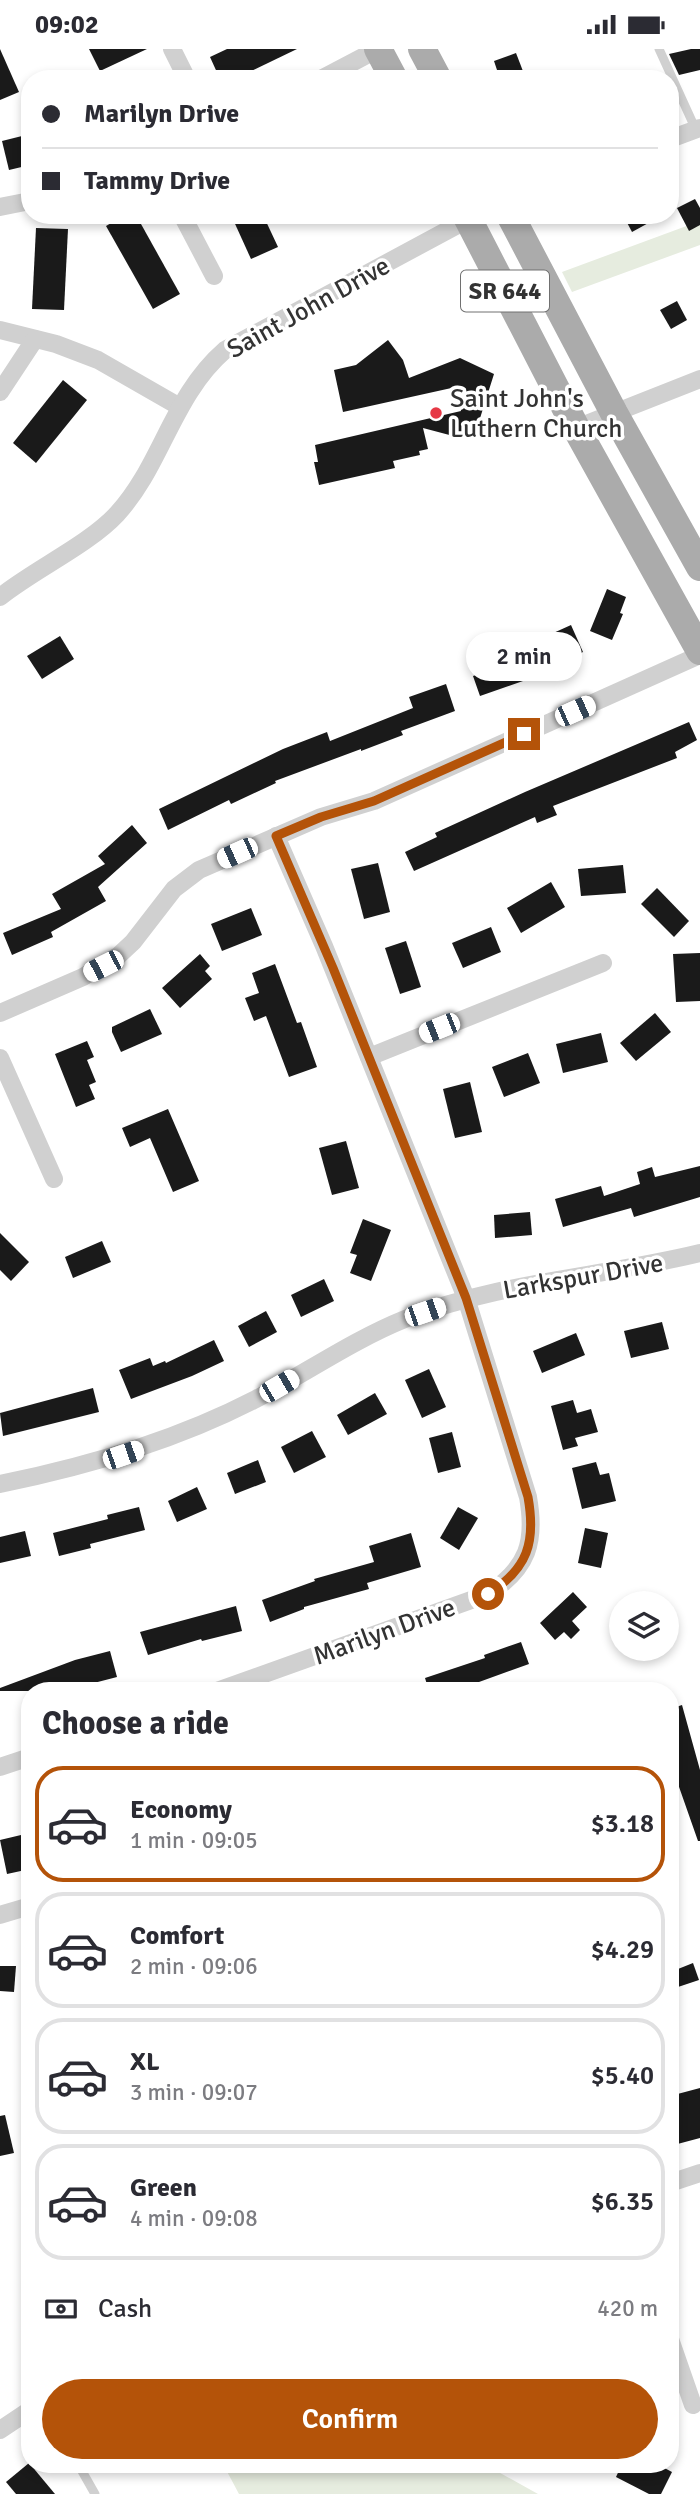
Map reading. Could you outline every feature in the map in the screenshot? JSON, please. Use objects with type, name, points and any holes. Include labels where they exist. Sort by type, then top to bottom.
[{"type":"main road","points":[[378,49],[389,70]]},
{"type":"main road","points":[[422,49],[433,70]]},
{"type":"main road","name":"SR 644","points":[[474,224],[576,428],[700,653]]},
{"type":"main road","name":"SR 644","points":[[515,224],[614,413],[700,567]]},
{"type":"street","points":[[172,49],[182,70]]},
{"type":"street","points":[[338,70],[378,49]]},
{"type":"street","points":[[679,136],[698,129]]},
{"type":"street","points":[[0,207],[21,203]]},
{"type":"street","points":[[188,224],[214,276]]},
{"type":"street","name":"Saint John Drive","points":[[0,597],[94,533],[118,513],[131,496],[200,374],[225,351],[455,224]]},
{"type":"street","points":[[0,330],[98,360],[180,407]]},
{"type":"street","points":[[0,392],[36,339]]},
{"type":"street","points":[[576,428],[700,379]]},
{"type":"street","points":[[0,1013],[103,966],[133,942],[166,898],[199,870],[321,817],[374,801],[700,653]]},
{"type":"street","name":"Marilyn Drive","points":[[242,1682],[488,1594],[504,1584],[518,1569],[526,1555],[532,1522],[528,1497],[466,1298],[324,946],[276,836]]},
{"type":"street","points":[[369,1057],[603,963]]},
{"type":"street","points":[[0,1058],[54,1179]]},
{"type":"street","name":"Larkspur Drive","points":[[0,1484],[123,1455],[175,1437],[257,1399],[366,1337],[405,1319],[466,1298],[650,1265],[700,1253]]},
{"type":"street","points":[[0,1767],[21,1759]]},
{"type":"street","points":[[0,1915],[21,1909]]},
{"type":"street","points":[[679,2180],[700,2173]]},
{"type":"street","points":[[679,2365],[693,2405]]},
{"type":"street","points":[[0,2430],[21,2416]]},
{"type":"lane","points":[[659,49],[669,70]]},
{"type":"lane","points":[[679,90],[698,129]]},
{"type":"lane","points":[[83,2473],[95,2494]]},
{"type":"shaded area","points":[[700,221],[700,245],[572,292],[562,272]]},
{"type":"shaded area","points":[[228,2473],[500,2473],[538,2494],[239,2494]]},
{"type":"building","points":[[0,49],[19,92],[0,100]]},
{"type":"building","points":[[89,49],[147,49],[102,70],[100,70]]},
{"type":"building","points":[[227,49],[297,49],[254,70],[216,70],[210,57]]},
{"type":"building","points":[[700,49],[700,70],[679,75],[679,70],[669,54]]},
{"type":"building","points":[[516,53],[523,70],[497,70],[494,61]]},
{"type":"building","points":[[21,136],[21,167],[9,170],[2,141]]},
{"type":"building","points":[[695,199],[700,208],[700,225],[689,231],[679,207]]},
{"type":"building","points":[[141,224],[180,294],[153,309],[106,226]]},
{"type":"building","points":[[235,224],[267,224],[278,247],[251,259]]},
{"type":"building","points":[[628,224],[647,224],[632,232]]},
{"type":"building","points":[[36,228],[68,229],[64,310],[32,309]]},
{"type":"building","points":[[677,301],[687,320],[671,329],[660,310]]},
{"type":"building","name":"Saint John's Luthern Church","points":[[388,340],[403,360],[409,378],[460,358],[494,374],[475,434],[457,437],[423,428],[428,449],[419,451],[420,455],[393,461],[395,468],[319,485],[314,462],[318,462],[315,445],[461,411],[456,387],[343,412],[334,370],[356,365]]},
{"type":"building","points":[[63,380],[87,400],[36,463],[13,443]]},
{"type":"building","points":[[607,589],[626,597],[620,613],[623,614],[612,640],[590,631]]},
{"type":"building","points":[[571,625],[583,652],[523,681],[480,696],[473,676],[534,654],[529,644]]},
{"type":"building","points":[[60,636],[74,659],[42,679],[27,656]]},
{"type":"building","points":[[446,684],[455,711],[401,731],[403,735],[275,781],[276,783],[231,804],[229,800],[168,830],[159,809],[283,749],[327,732],[330,741],[413,708],[409,697]]},
{"type":"building","points":[[689,722],[697,740],[675,752],[677,758],[553,806],[557,815],[537,823],[535,817],[414,871],[405,852],[437,837],[435,833]]},
{"type":"building","points":[[132,825],[147,843],[98,887],[106,901],[51,932],[53,937],[12,955],[3,933],[61,909],[52,894],[105,864],[98,856]]},
{"type":"building","points":[[378,863],[390,912],[364,919],[351,869]]},
{"type":"building","points":[[623,865],[626,893],[581,896],[578,869]]},
{"type":"building","points":[[551,882],[565,907],[521,933],[507,908]]},
{"type":"building","points":[[657,888],[689,921],[674,937],[641,904]]},
{"type":"building","points":[[251,908],[262,935],[222,951],[211,924]]},
{"type":"building","points":[[491,927],[501,952],[463,968],[452,943]]},
{"type":"building","points":[[406,941],[421,987],[400,994],[385,948]]},
{"type":"building","points":[[700,953],[700,1001],[676,1002],[673,954]]},
{"type":"building","points":[[200,954],[210,966],[205,971],[212,979],[180,1008],[162,988]]},
{"type":"building","points":[[275,964],[297,1023],[301,1022],[317,1067],[289,1077],[266,1016],[254,1021],[245,998],[259,993],[252,973]]},
{"type":"building","points":[[150,1009],[162,1034],[121,1052],[112,1027]]},
{"type":"building","points":[[655,1013],[671,1032],[636,1061],[620,1043]]},
{"type":"building","points":[[601,1033],[608,1062],[563,1073],[556,1044]]},
{"type":"building","points":[[87,1041],[94,1057],[87,1060],[96,1082],[89,1085],[95,1099],[76,1107],[55,1054]]},
{"type":"building","points":[[528,1053],[540,1083],[504,1097],[492,1067]]},
{"type":"building","points":[[470,1082],[482,1132],[455,1138],[443,1089]]},
{"type":"building","points":[[168,1109],[199,1181],[173,1192],[150,1138],[130,1147],[122,1128]]},
{"type":"building","points":[[346,1141],[359,1188],[332,1195],[319,1148]]},
{"type":"building","points":[[700,1166],[700,1197],[634,1217],[631,1208],[563,1227],[555,1199],[601,1186],[604,1196],[640,1184],[637,1172],[652,1167],[655,1177]]},
{"type":"building","points":[[530,1212],[532,1235],[495,1238],[494,1215]]},
{"type":"building","points":[[363,1219],[391,1230],[371,1281],[350,1273],[357,1255],[350,1253]]},
{"type":"building","points":[[0,1233],[29,1262],[11,1281],[0,1270]]},
{"type":"building","points":[[102,1241],[111,1262],[73,1278],[65,1257]]},
{"type":"building","points":[[324,1279],[334,1301],[301,1317],[291,1295]]},
{"type":"building","points":[[266,1311],[277,1332],[249,1347],[238,1326]]},
{"type":"building","points":[[662,1322],[669,1349],[631,1358],[624,1331]]},
{"type":"building","points":[[576,1333],[585,1355],[542,1373],[533,1351]]},
{"type":"building","points":[[214,1340],[224,1361],[131,1399],[119,1370],[150,1358],[153,1366],[165,1361],[166,1363]]},
{"type":"building","points":[[429,1369],[446,1407],[422,1418],[405,1380]]},
{"type":"building","points":[[93,1388],[99,1412],[3,1436],[0,1413]]},
{"type":"building","points":[[375,1393],[387,1414],[348,1435],[337,1415]]},
{"type":"building","points":[[573,1400],[577,1413],[591,1409],[598,1432],[575,1438],[578,1446],[563,1450],[551,1406]]},
{"type":"building","points":[[312,1431],[326,1457],[294,1473],[281,1447]]},
{"type":"building","points":[[452,1432],[461,1467],[438,1473],[429,1438]]},
{"type":"building","points":[[258,1460],[266,1482],[235,1494],[227,1473]]},
{"type":"building","points":[[596,1462],[600,1475],[609,1473],[616,1501],[582,1509],[572,1468]]},
{"type":"building","points":[[197,1487],[207,1509],[177,1522],[168,1501]]},
{"type":"building","points":[[139,1507],[145,1530],[90,1544],[91,1548],[59,1556],[53,1533],[108,1519],[107,1515]]},
{"type":"building","points":[[458,1507],[478,1518],[459,1550],[440,1538]]},
{"type":"building","points":[[585,1528],[608,1533],[601,1568],[578,1563]]},
{"type":"building","points":[[25,1531],[31,1556],[0,1563],[0,1537]]},
{"type":"building","points":[[411,1533],[421,1567],[367,1583],[369,1589],[304,1607],[270,1622],[262,1600],[315,1581],[314,1579],[374,1562],[369,1546]]},
{"type":"building","points":[[573,1592],[587,1607],[572,1621],[580,1630],[571,1639],[564,1632],[555,1640],[540,1623]]},
{"type":"building","points":[[236,1606],[242,1631],[202,1641],[201,1639],[148,1655],[140,1632]]},
{"type":"building","points":[[521,1642],[529,1664],[479,1682],[426,1682],[425,1678],[485,1658],[484,1655]]},
{"type":"building","points":[[110,1651],[117,1677],[98,1682],[21,1682],[21,1691],[0,1691],[0,1688],[75,1660]]},
{"type":"building","points":[[682,1705],[700,1770],[700,1841],[679,1787],[679,1706]]},
{"type":"building","points":[[21,1835],[21,1871],[7,1874],[0,1840]]},
{"type":"building","points":[[693,1963],[699,1980],[679,1987],[679,1969]]},
{"type":"building","points":[[0,1966],[16,1966],[14,1992],[0,1991]]},
{"type":"building","points":[[700,2088],[700,2138],[679,2144],[679,2094]]},
{"type":"building","points":[[5,2115],[14,2153],[0,2156],[0,2116]]},
{"type":"building","points":[[21,2470],[21,2473],[37,2473],[55,2494],[16,2494],[6,2482]]},
{"type":"building","points":[[618,2473],[672,2473],[661,2494],[649,2494],[616,2477]]},
{"type":"place","name":"Saint John's Luthern Church","points":[[436,413]]},
{"type":"route","points":[[488,1594],[504,1584],[526,1555],[532,1522],[528,1497],[466,1298],[333,968],[276,836],[321,817],[374,801],[524,734]]}]
